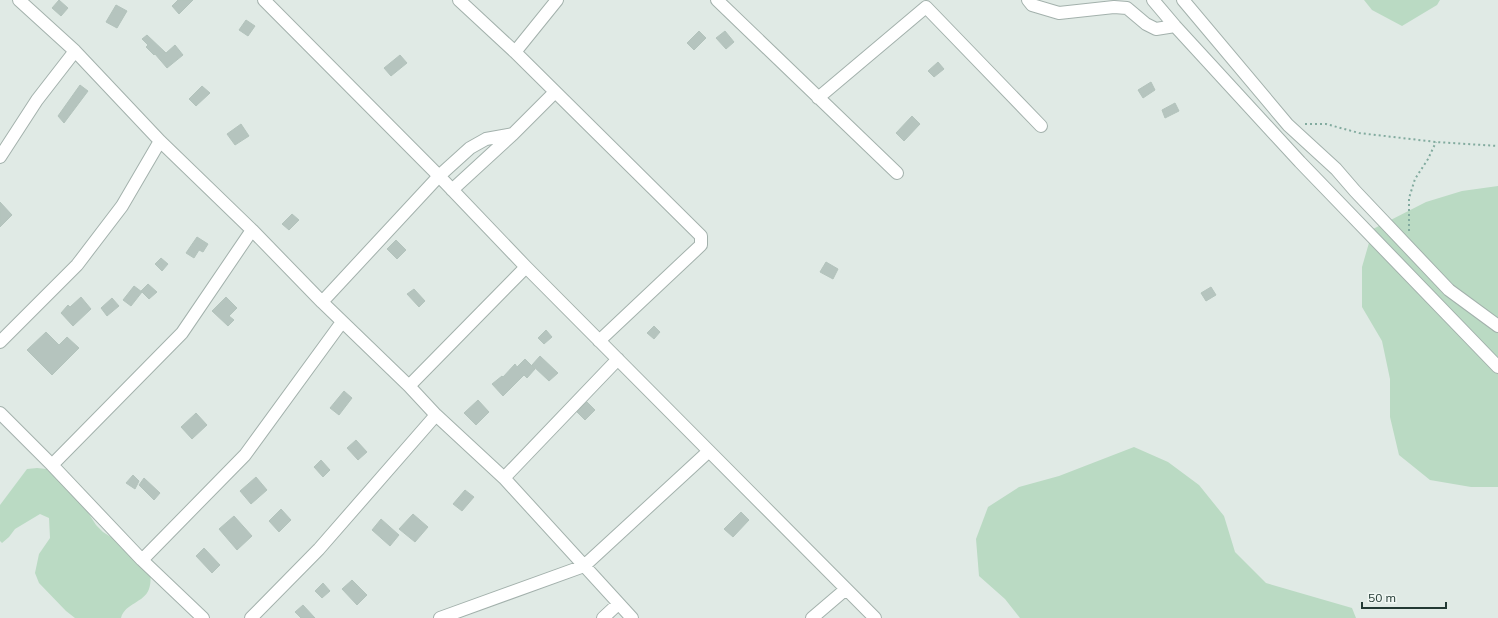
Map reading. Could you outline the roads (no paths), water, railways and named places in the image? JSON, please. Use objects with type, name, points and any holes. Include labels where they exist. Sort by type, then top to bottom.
[{"type":"street","points":[[19,0],[75,51],[160,141],[252,230],[342,322],[409,386],[436,415],[504,478],[632,618]]},
{"type":"street","points":[[459,0],[515,52],[701,236],[701,246],[599,341]]},
{"type":"street","points":[[515,52],[557,0]]},
{"type":"street","points":[[717,0],[897,173]]},
{"type":"street","points":[[1028,0],[1032,5],[1059,13],[1114,7],[1127,8],[1146,24],[1156,29],[1174,26]]},
{"type":"street","points":[[1152,0],[1174,26],[1300,162],[1498,367]]},
{"type":"street","points":[[1183,0],[1288,125],[1336,169],[1449,290],[1498,326]]},
{"type":"street","points":[[266,1],[599,341],[875,618]]},
{"type":"street","points":[[818,98],[926,7],[1041,126]]},
{"type":"street","points":[[0,157],[37,100],[75,51]]},
{"type":"street","points":[[452,190],[513,134],[555,92]]},
{"type":"street","points":[[322,302],[439,176],[470,148],[486,139],[513,134]]},
{"type":"street","points":[[0,342],[77,265],[122,206],[160,141]]},
{"type":"street","points":[[52,465],[182,333],[252,230]]},
{"type":"street","points":[[409,386],[526,267]]},
{"type":"street","points":[[142,560],[245,456],[342,322]]},
{"type":"street","points":[[504,478],[618,359]]},
{"type":"street","points":[[0,413],[52,465],[142,560],[203,618]]},
{"type":"street","points":[[251,618],[319,549],[436,415]]},
{"type":"street","points":[[440,618],[584,566],[709,451]]},
{"type":"street","points":[[812,618],[846,589]]},
{"type":"street","points":[[603,618],[618,604]]}]
